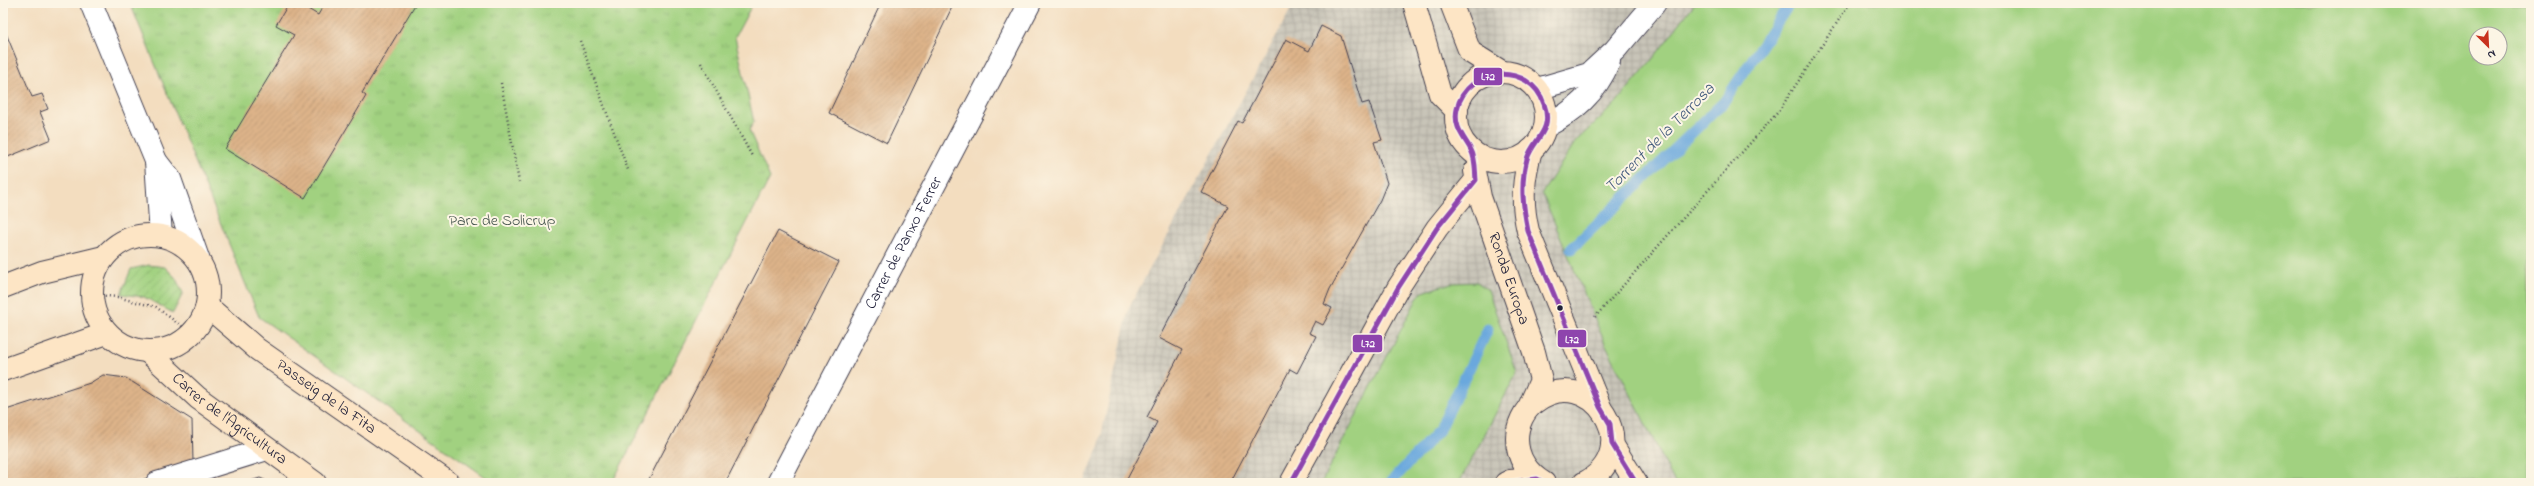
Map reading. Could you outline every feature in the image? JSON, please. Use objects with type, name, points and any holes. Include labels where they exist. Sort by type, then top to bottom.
[{"type":"street","points":[[91,3],[156,161],[170,179],[208,283],[207,306],[203,318],[192,334],[172,348],[147,351],[126,346],[107,333],[96,316],[87,294],[95,271],[111,249],[129,238],[150,235],[161,236],[183,245],[199,261]]},
{"type":"street","name":"Carrer de Panxo Ferrer","points":[[778,483],[1030,3]]},
{"type":"street","points":[[1414,3],[1440,94],[1457,111]]},
{"type":"street","name":"Ronda Europa","points":[[1451,3],[1470,52],[1502,72]]},
{"type":"street","points":[[1536,89],[1589,74],[1615,50],[1655,3]]},
{"type":"street","points":[[1545,127],[1568,114],[1600,84],[1615,50]]},
{"type":"street","name":"Ronda Europa","points":[[1471,150],[1485,158],[1501,162],[1517,158],[1531,150],[1538,142],[1545,127],[1546,110],[1536,89],[1521,76],[1502,72],[1488,74],[1472,83],[1461,98],[1457,111],[1459,132],[1471,150],[1476,180],[1482,203],[1534,352],[1541,380],[1530,407],[1518,428],[1517,448],[1524,466],[1541,481]]},
{"type":"street","name":"Ronda Europa","points":[[1531,150],[1523,177],[1523,209],[1528,231],[1600,408],[1610,424],[1612,444],[1608,460],[1602,468],[1584,483]]},
{"type":"street","points":[[156,161],[161,236]]},
{"type":"street","points":[[1291,483],[1398,288],[1437,228],[1476,180]]},
{"type":"street","points":[[3,287],[42,272],[104,257]]},
{"type":"street","name":"Passeig de la Fita","points":[[207,306],[257,349],[449,483]]},
{"type":"street","points":[[3,370],[107,333]]},
{"type":"street","name":"Carrer de l'Agricultura","points":[[147,351],[198,398],[315,483]]},
{"type":"street","name":"Ronda Europa","points":[[1530,407],[1548,395],[1565,392],[1582,395],[1600,408]]},
{"type":"street","name":"Ronda Europa","points":[[1612,444],[1636,483]]},
{"type":"street","points":[[157,483],[267,449]]},
{"type":"street","points":[[1506,483],[1541,481]]},
{"type":"path","points":[[1590,321],[1778,112],[1850,3]]},
{"type":"path","points":[[580,41],[628,170]]},
{"type":"path","points":[[701,62],[752,156]]},
{"type":"path","points":[[501,83],[519,182]]},
{"type":"path","points":[[87,294],[117,297],[156,307],[192,334]]},
{"type":"shaded area","points":[[1294,3],[1695,3],[1655,56],[1615,104],[1576,141],[1542,193],[1604,341],[1675,483],[1084,483],[1099,446],[1129,307]]},
{"type":"green space","name":"Parc de Solicrup","points":[[130,3],[753,3],[735,37],[754,122],[749,130],[770,178],[612,483],[494,483],[259,317]]},
{"type":"green space","points":[[1695,3],[2531,3],[2531,483],[1675,483],[1604,341],[1542,193],[1576,141],[1615,104],[1655,56]]},
{"type":"green space","points":[[149,265],[165,267],[175,277],[183,293],[173,313],[144,297],[121,294],[131,269]]},
{"type":"green space","points":[[1477,282],[1488,290],[1517,373],[1459,483],[1321,483],[1420,293],[1451,283]]},
{"type":"building","points":[[289,3],[298,3],[318,15],[325,3],[416,3],[362,93],[366,96],[305,198],[225,149],[294,35],[276,25]]},
{"type":"building","points":[[881,3],[954,3],[887,143],[829,113]]},
{"type":"building","points":[[3,26],[32,97],[42,94],[48,109],[40,112],[51,139],[3,159]]},
{"type":"building","points":[[1321,26],[1341,36],[1362,104],[1369,102],[1382,140],[1374,142],[1387,183],[1380,200],[1330,289],[1324,304],[1332,308],[1323,325],[1315,321],[1309,333],[1316,336],[1297,373],[1290,369],[1230,483],[1125,483],[1157,422],[1147,417],[1182,350],[1159,338],[1228,206],[1201,192],[1238,121],[1242,123],[1286,39],[1309,51]]},
{"type":"building","points":[[778,231],[839,262],[725,483],[647,483]]},
{"type":"building","points":[[103,375],[126,378],[192,420],[193,463],[132,483],[3,483],[3,411],[90,383]]},
{"type":"building","points":[[260,478],[271,483],[244,483]]},
{"type":"waterway","name":"Torrent de la Terrosa","points":[[1571,249],[1724,102],[1790,3]]},
{"type":"waterway","name":"Torrent de la Terrosa","points":[[1390,483],[1440,429],[1488,329]]},
{"type":"transit line","name":"L72","points":[[1291,483],[1398,288],[1437,228],[1476,180],[1474,157],[1458,126],[1456,115],[1457,109],[1463,95],[1473,84],[1485,77],[1499,74],[1513,75],[1526,81],[1537,90],[1544,104],[1546,113],[1545,128],[1530,152],[1525,168],[1523,186],[1528,231],[1600,407],[1610,424],[1612,444],[1636,483]]},
{"type":"transit line","name":"L72","points":[[1506,483],[1537,479],[1544,483]]}]
